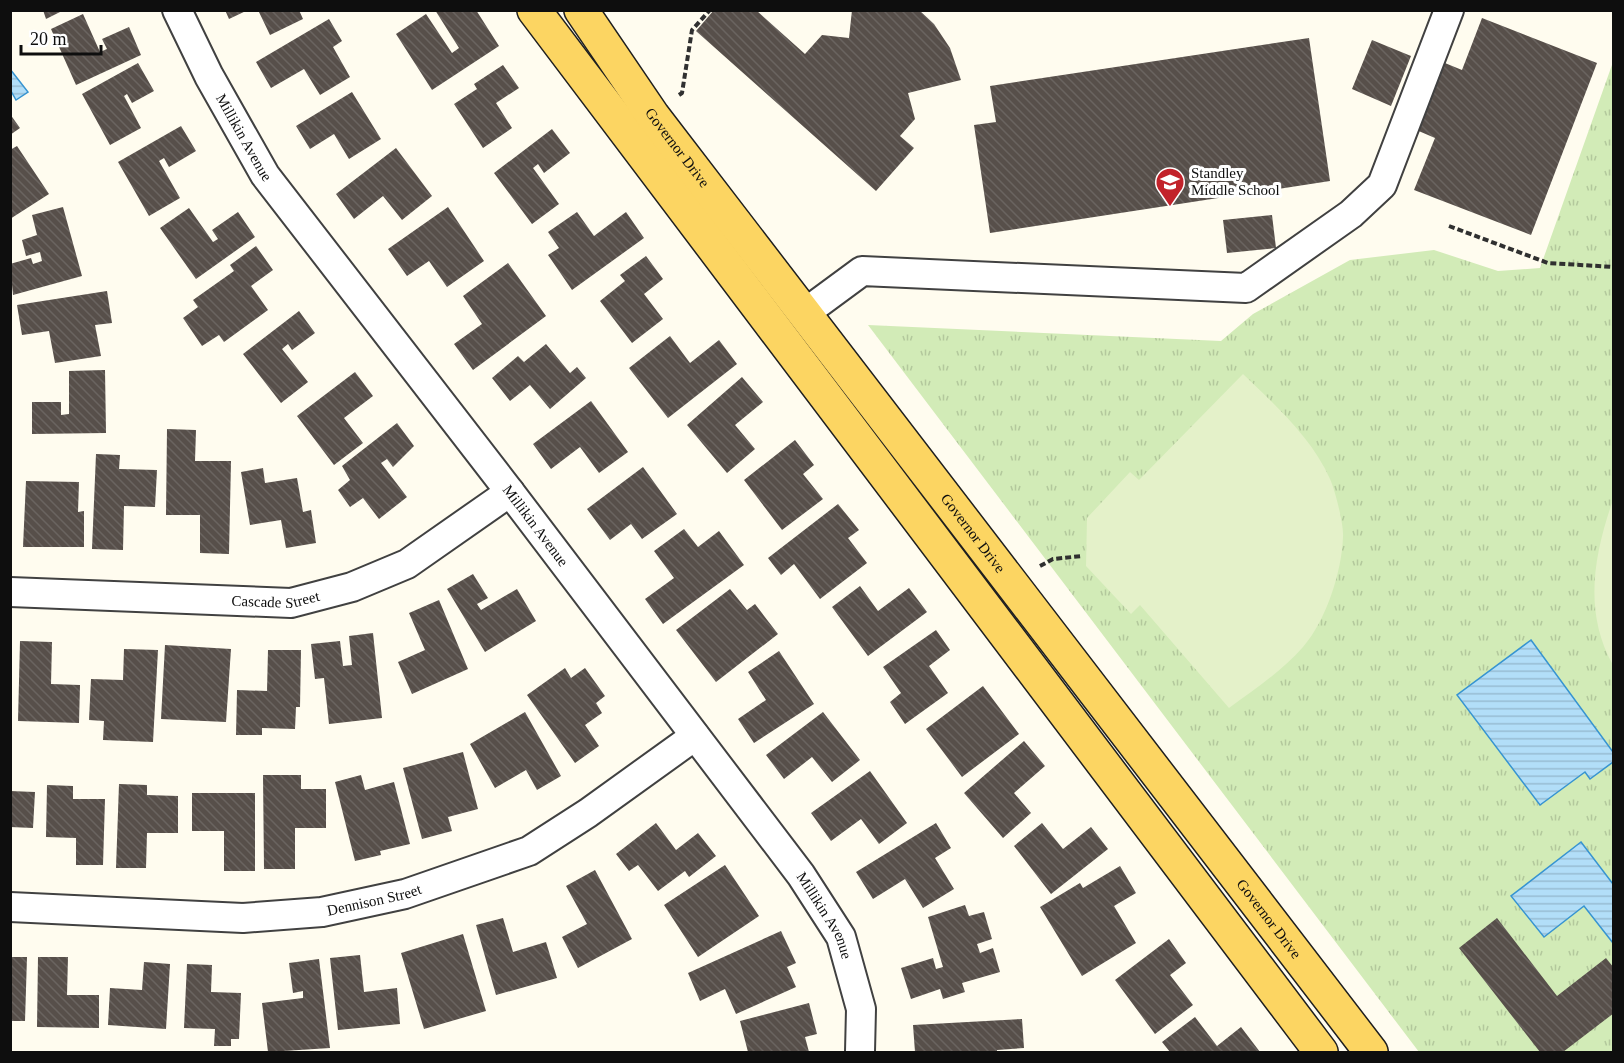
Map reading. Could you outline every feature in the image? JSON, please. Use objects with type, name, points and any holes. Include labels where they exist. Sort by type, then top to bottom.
[{"type":"main road","points":[[534,10],[1321,1053]]},
{"type":"main road","name":"Governor Drive","points":[[581,10],[653,116],[1371,1053]]},
{"type":"street","name":"Millikin Avenue","points":[[177,10],[209,76],[265,175],[510,492],[801,875],[841,937],[861,1009],[860,1053]]},
{"type":"street","points":[[805,313],[862,271],[1246,288],[1351,214],[1382,185],[1449,10]]},
{"type":"street","name":"Cascade Street","points":[[10,592],[291,603],[352,587],[407,564],[510,492]]},
{"type":"street","name":"Dennison Street","points":[[10,907],[243,918],[322,912],[405,894],[529,851],[588,813],[695,736]]},
{"type":"path","points":[[679,95],[682,93],[692,30],[710,10]]},
{"type":"path","points":[[1449,226],[1548,263],[1614,267]]},
{"type":"path","points":[[1040,566],[1053,559],[1082,556]]},
{"type":"green space","points":[[1613,62],[1613,1052],[1419,1052],[868,325],[1221,341],[1253,314],[1350,260],[1434,250],[1498,271],[1540,268]]},
{"type":"green space","points":[[1243,374],[1291,422],[1322,464],[1337,499],[1343,537],[1336,580],[1326,610],[1311,636],[1286,664],[1229,708],[1140,605],[1131,614],[1086,566],[1087,518],[1130,472],[1139,480]]},
{"type":"green space","points":[[1613,500],[1613,665],[1598,624],[1595,583],[1601,541]]},
{"type":"water","points":[[10,69],[28,92],[16,100],[11,91]]},
{"type":"water","points":[[1531,640],[1613,752],[1613,762],[1590,779],[1585,772],[1540,805],[1457,695]]},
{"type":"water","points":[[1581,842],[1613,884],[1613,943],[1584,906],[1544,937],[1511,896]]},
{"type":"building","points":[[43,10],[64,10],[46,19]]},
{"type":"building","points":[[225,10],[248,10],[229,19]]},
{"type":"building","points":[[258,10],[299,10],[303,19],[270,35]]},
{"type":"building","points":[[435,10],[476,10],[499,46],[432,90],[396,34],[426,14],[452,53],[459,48]]},
{"type":"building","points":[[714,10],[756,10],[805,54],[822,35],[849,38],[852,10],[919,10],[934,24],[950,48],[961,80],[908,93],[915,119],[900,136],[914,148],[876,191],[696,31]]},
{"type":"building","points":[[83,14],[100,52],[107,49],[102,39],[129,27],[141,55],[76,85],[51,29]]},
{"type":"building","points":[[1482,18],[1597,63],[1531,235],[1414,190],[1435,138],[1414,129],[1440,61],[1462,70]]},
{"type":"building","points":[[329,19],[342,41],[333,47],[350,77],[320,95],[304,69],[271,88],[256,62]]},
{"type":"building","points":[[1309,38],[1330,181],[990,233],[974,125],[996,122],[990,86]]},
{"type":"building","points":[[1372,40],[1411,56],[1391,106],[1352,89]]},
{"type":"building","points":[[138,63],[154,91],[132,103],[127,94],[124,96],[141,128],[110,145],[82,94]]},
{"type":"building","points":[[503,65],[519,88],[496,103],[512,128],[483,148],[454,104],[477,89],[474,84]]},
{"type":"building","points":[[352,92],[381,139],[349,159],[334,134],[310,149],[296,126]]},
{"type":"building","points":[[10,114],[20,128],[10,135]]},
{"type":"building","points":[[181,126],[196,151],[169,167],[164,158],[159,161],[180,198],[149,216],[118,162]]},
{"type":"building","points":[[552,129],[570,153],[544,173],[538,164],[533,168],[559,204],[532,224],[494,173]]},
{"type":"building","points":[[17,146],[49,194],[10,219],[10,150]]},
{"type":"building","points":[[396,148],[432,196],[402,220],[383,196],[354,219],[336,194]]},
{"type":"building","points":[[63,207],[82,276],[13,295],[10,264],[31,258],[33,264],[42,261],[40,252],[26,256],[22,240],[37,235],[32,215]]},
{"type":"building","points":[[448,207],[484,261],[447,287],[429,261],[407,276],[388,249]]},
{"type":"building","points":[[189,208],[213,242],[218,239],[212,230],[238,212],[255,237],[196,279],[160,228]]},
{"type":"building","points":[[577,212],[594,236],[626,212],[644,238],[572,290],[548,255],[559,248],[548,232]]},
{"type":"building","points":[[1272,215],[1276,248],[1227,253],[1223,220]]},
{"type":"building","points":[[256,246],[273,270],[251,286],[268,310],[224,342],[219,335],[202,346],[183,318],[198,307],[193,300],[234,271],[230,265]]},
{"type":"building","points":[[646,256],[663,279],[644,294],[663,319],[632,343],[600,301],[625,281],[620,275]]},
{"type":"building","points":[[508,263],[546,316],[473,370],[454,344],[482,324],[463,296]]},
{"type":"building","points":[[107,291],[112,323],[95,325],[101,356],[55,363],[49,331],[22,335],[17,305]]},
{"type":"building","points":[[299,311],[315,333],[292,350],[288,344],[282,349],[308,382],[281,403],[243,354]]},
{"type":"building","points":[[670,336],[690,363],[719,340],[737,364],[668,418],[629,368]]},
{"type":"building","points":[[546,344],[570,373],[577,367],[586,378],[550,409],[530,385],[510,401],[492,378],[518,356],[524,362]]},
{"type":"building","points":[[105,370],[106,433],[32,434],[32,402],[61,402],[61,415],[69,414],[69,371]]},
{"type":"building","points":[[355,372],[373,396],[344,418],[363,443],[334,465],[297,416]]},
{"type":"building","points":[[742,377],[763,402],[735,425],[755,449],[727,473],[687,425]]},
{"type":"building","points":[[591,401],[628,452],[599,473],[580,447],[551,469],[533,444]]},
{"type":"building","points":[[397,423],[414,446],[393,467],[387,459],[381,463],[407,497],[379,519],[363,498],[350,507],[338,490],[350,480],[342,466]]},
{"type":"building","points":[[167,429],[196,430],[195,461],[231,461],[229,554],[200,553],[200,515],[166,515]]},
{"type":"building","points":[[795,440],[814,465],[803,474],[823,499],[782,530],[744,480]]},
{"type":"building","points":[[96,454],[120,455],[119,469],[157,470],[155,507],[124,506],[123,550],[92,549]]},
{"type":"building","points":[[643,467],[677,514],[642,539],[631,524],[610,540],[587,509]]},
{"type":"building","points":[[263,468],[265,483],[297,478],[303,512],[311,510],[316,543],[286,548],[281,520],[250,525],[241,472]]},
{"type":"building","points":[[26,481],[79,482],[78,512],[84,511],[84,547],[23,547]]},
{"type":"building","points":[[838,504],[859,530],[848,538],[867,563],[820,599],[794,564],[781,575],[768,558]]},
{"type":"building","points":[[684,529],[698,547],[719,531],[744,565],[663,624],[645,599],[674,578],[654,551]]},
{"type":"building","points":[[473,574],[488,598],[477,604],[481,610],[517,589],[536,621],[485,652],[447,589]]},
{"type":"building","points":[[860,586],[878,611],[909,588],[927,612],[868,656],[832,607]]},
{"type":"building","points":[[730,589],[747,610],[755,604],[778,634],[716,682],[676,630]]},
{"type":"building","points":[[439,600],[468,669],[412,694],[398,662],[425,650],[409,613]]},
{"type":"building","points":[[936,630],[950,650],[929,666],[948,693],[905,724],[890,702],[901,693],[883,667]]},
{"type":"building","points":[[373,633],[382,718],[329,724],[324,678],[315,679],[311,644],[340,641],[343,666],[352,665],[349,636]]},
{"type":"building","points":[[20,641],[52,642],[51,684],[80,685],[79,723],[18,721]]},
{"type":"building","points":[[165,645],[231,649],[226,722],[161,719]]},
{"type":"building","points":[[124,649],[158,650],[153,742],[103,740],[104,721],[89,720],[91,679],[123,680]]},
{"type":"building","points":[[268,650],[301,650],[300,707],[296,707],[295,729],[262,728],[262,735],[236,735],[237,690],[267,691]]},
{"type":"building","points":[[779,651],[814,704],[754,743],[738,719],[766,700],[748,672]]},
{"type":"building","points":[[565,668],[571,678],[585,668],[605,696],[596,703],[602,713],[585,725],[599,746],[575,763],[527,695]]},
{"type":"building","points":[[983,686],[1019,734],[962,777],[926,729]]},
{"type":"building","points":[[525,712],[561,776],[537,790],[526,770],[495,788],[470,744]]},
{"type":"building","points":[[823,712],[860,760],[832,782],[812,757],[784,779],[766,755]]},
{"type":"building","points":[[1024,741],[1045,766],[1014,793],[1031,813],[1003,838],[964,793]]},
{"type":"building","points":[[463,752],[478,809],[448,817],[452,831],[422,839],[403,768]]},
{"type":"building","points":[[870,771],[907,823],[879,844],[861,819],[831,841],[811,813]]},
{"type":"building","points":[[263,775],[301,775],[301,789],[326,789],[326,828],[295,828],[295,869],[264,869]]},
{"type":"building","points":[[361,775],[365,790],[394,782],[410,844],[380,851],[381,855],[355,861],[335,782]]},
{"type":"building","points":[[119,784],[147,785],[147,795],[178,796],[178,833],[147,833],[146,868],[116,868]]},
{"type":"building","points":[[47,785],[73,786],[73,799],[105,799],[103,865],[76,865],[76,838],[46,837]]},
{"type":"building","points":[[10,791],[35,792],[33,828],[10,827]]},
{"type":"building","points":[[192,793],[255,793],[255,871],[224,871],[224,831],[192,831]]},
{"type":"building","points":[[656,823],[676,850],[698,833],[716,856],[689,877],[685,871],[658,891],[638,865],[629,871],[616,854]]},
{"type":"building","points":[[936,823],[951,848],[935,858],[954,889],[923,908],[905,879],[873,899],[856,872]]},
{"type":"building","points":[[1042,823],[1063,849],[1091,827],[1108,849],[1051,894],[1014,846]]},
{"type":"building","points":[[725,865],[759,916],[698,957],[664,905]]},
{"type":"building","points":[[1120,866],[1136,893],[1114,906],[1136,943],[1082,976],[1040,907],[1080,883],[1083,888]]},
{"type":"building","points":[[595,870],[632,939],[578,968],[562,937],[587,924],[566,886]]},
{"type":"building","points":[[965,905],[969,916],[984,912],[992,939],[977,944],[980,953],[993,948],[1000,972],[962,983],[965,992],[943,999],[940,989],[911,999],[901,968],[933,958],[936,969],[943,967],[928,917]]},
{"type":"building","points":[[503,918],[513,952],[546,942],[557,978],[496,995],[476,925]]},
{"type":"building","points":[[1497,918],[1557,996],[1606,958],[1614,968],[1614,1013],[1563,1052],[1540,1052],[1459,948]]},
{"type":"building","points":[[781,931],[796,963],[787,967],[796,987],[736,1014],[725,989],[700,1001],[688,973]]},
{"type":"building","points":[[463,934],[486,1011],[424,1029],[401,953]]},
{"type":"building","points":[[1169,939],[1186,963],[1170,975],[1193,1005],[1155,1034],[1115,980]]},
{"type":"building","points":[[360,955],[364,992],[397,988],[400,1024],[338,1030],[330,958]]},
{"type":"building","points":[[10,957],[27,957],[25,1021],[10,1021]]},
{"type":"building","points":[[38,957],[68,957],[67,995],[99,995],[99,1028],[37,1027]]},
{"type":"building","points":[[319,959],[330,1048],[268,1052],[262,1003],[303,998],[303,991],[293,993],[289,963]]},
{"type":"building","points":[[144,962],[170,964],[166,1029],[108,1025],[110,988],[142,990]]},
{"type":"building","points":[[187,964],[212,965],[211,992],[241,993],[239,1039],[231,1039],[231,1046],[214,1046],[215,1029],[184,1028]]},
{"type":"building","points":[[809,1003],[817,1034],[805,1037],[809,1052],[748,1052],[740,1021]]},
{"type":"building","points":[[1195,1017],[1217,1046],[1241,1027],[1260,1052],[1170,1052],[1162,1042]]},
{"type":"building","points":[[1022,1019],[1024,1048],[997,1050],[997,1052],[915,1052],[913,1025]]},
{"type":"place","name":"Standley Middle School","points":[[1170,208]]}]
